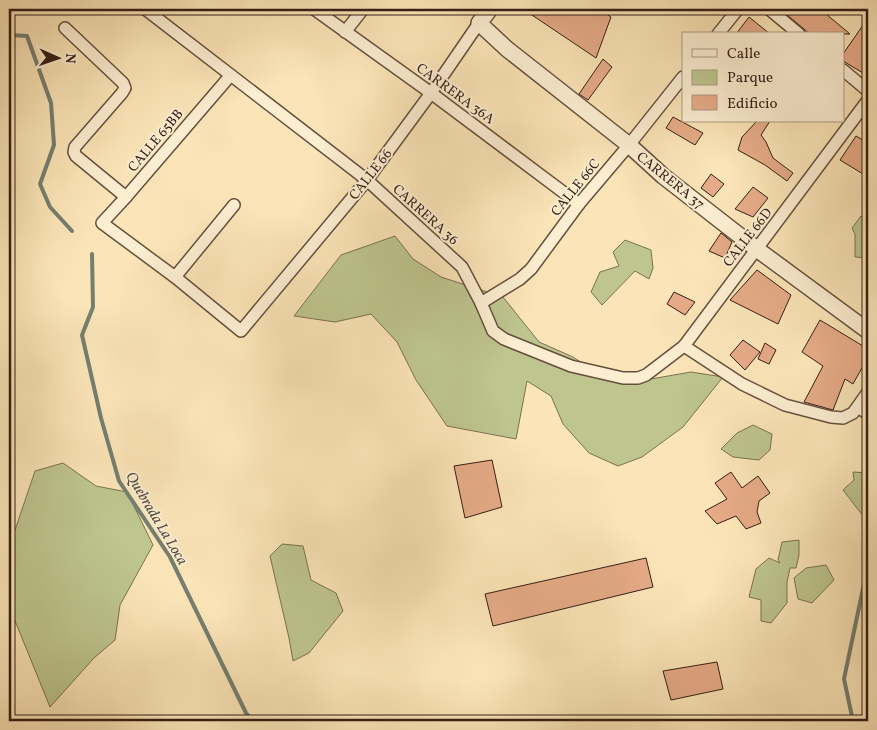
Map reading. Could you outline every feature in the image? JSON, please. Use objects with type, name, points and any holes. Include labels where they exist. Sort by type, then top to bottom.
[{"type":"street","name":"CARRERA 36A","points":[[314,9],[431,93],[579,204]]},
{"type":"street","points":[[345,32],[363,9]]},
{"type":"street","name":"CALLE 66","points":[[175,277],[241,331],[367,180],[490,9]]},
{"type":"street","points":[[720,32],[738,9]]},
{"type":"street","points":[[769,9],[797,32]]},
{"type":"street","name":"CARRERA 36","points":[[148,10],[230,76],[367,180],[462,266],[493,331],[504,339],[570,366],[623,378],[638,378]]},
{"type":"street","name":"CARRERA 37","points":[[479,23],[507,49],[629,145],[663,176],[758,250],[868,331]]},
{"type":"street","points":[[65,28],[123,83],[122,93],[75,147],[74,152],[76,156],[126,197]]},
{"type":"street","points":[[844,71],[868,91]]},
{"type":"street","name":"CALLE 65BB","points":[[175,277],[102,223],[230,76]]},
{"type":"street","name":"CALLE 66C","points":[[481,303],[526,274],[579,204],[682,78]]},
{"type":"street","name":"CALLE 66D","points":[[638,378],[646,376],[684,346],[758,250],[868,100]]},
{"type":"street","points":[[175,277],[234,206]]},
{"type":"street","points":[[684,346],[742,384],[776,401],[831,417],[843,418],[853,413],[868,392]]},
{"type":"street","points":[[858,406],[868,414]]},
{"type":"green space","points":[[861,216],[868,221],[868,258],[855,257],[855,234],[852,228]]},
{"type":"green space","points":[[395,236],[413,259],[441,277],[503,297],[539,342],[573,357],[608,380],[651,379],[691,372],[723,377],[683,427],[642,457],[618,466],[589,453],[563,424],[551,396],[527,381],[516,439],[447,426],[416,380],[397,342],[371,314],[335,322],[294,316],[341,255]]},
{"type":"green space","points":[[625,240],[651,250],[653,268],[649,279],[635,271],[602,305],[591,292],[600,272],[619,266],[613,252]]},
{"type":"green space","points":[[753,425],[772,434],[770,450],[759,460],[733,457],[721,449],[737,433]]},
{"type":"green space","points":[[63,463],[96,486],[127,492],[153,545],[120,605],[115,640],[94,658],[50,707],[9,606],[9,548],[35,471]]},
{"type":"green space","points":[[853,472],[868,473],[868,517],[863,516],[843,490],[854,480]]},
{"type":"green space","points":[[799,540],[799,555],[796,568],[790,568],[787,582],[787,603],[771,623],[761,621],[761,600],[749,597],[756,569],[769,558],[780,563],[778,560],[782,542]]},
{"type":"green space","points":[[282,544],[303,546],[311,580],[336,593],[343,611],[309,653],[293,661],[270,556]]},
{"type":"green space","points":[[826,565],[834,580],[812,603],[798,599],[794,578],[806,568]]},
{"type":"building","points":[[523,9],[599,9],[611,17],[596,58]]},
{"type":"building","points":[[780,9],[820,9],[850,34],[844,34],[844,32],[808,32]]},
{"type":"building","points":[[749,17],[768,32],[738,32]]},
{"type":"building","points":[[868,18],[868,76],[844,62],[844,53]]},
{"type":"building","points":[[603,59],[612,67],[588,100],[579,94]]},
{"type":"building","points":[[673,117],[703,133],[695,145],[666,128]]},
{"type":"building","points":[[756,122],[769,122],[761,135],[773,158],[793,173],[787,181],[765,165],[738,150],[742,137]]},
{"type":"building","points":[[856,136],[868,143],[868,177],[840,160]]},
{"type":"building","points":[[711,174],[724,184],[713,197],[701,188]]},
{"type":"building","points":[[753,187],[768,198],[753,217],[735,209]]},
{"type":"building","points":[[721,233],[732,242],[725,258],[709,251]]},
{"type":"building","points":[[757,270],[791,295],[778,324],[730,300]]},
{"type":"building","points":[[674,292],[695,302],[685,315],[667,304]]},
{"type":"building","points":[[820,320],[868,349],[868,357],[853,384],[845,379],[833,410],[804,402],[823,366],[802,352]]},
{"type":"building","points":[[743,340],[760,352],[745,370],[730,355]]},
{"type":"building","points":[[765,343],[776,350],[769,364],[758,359]]},
{"type":"building","points":[[492,460],[502,507],[465,518],[454,466]]},
{"type":"building","points":[[731,472],[742,488],[758,476],[770,493],[759,501],[757,512],[761,523],[746,529],[736,516],[717,524],[705,511],[727,499],[715,483]]},
{"type":"building","points":[[646,558],[653,587],[493,626],[485,594]]},
{"type":"building","points":[[717,662],[723,689],[671,700],[663,671]]},
{"type":"waterway","name":"Quebrada La Loca","points":[[9,35],[27,36],[51,103],[54,145],[40,184],[50,207],[72,231]]},
{"type":"waterway","name":"Quebrada La Loca","points":[[92,254],[93,307],[82,335],[101,418],[119,481],[170,557],[246,713],[253,721]]},
{"type":"waterway","points":[[853,721],[844,679],[865,579],[868,577]]}]
